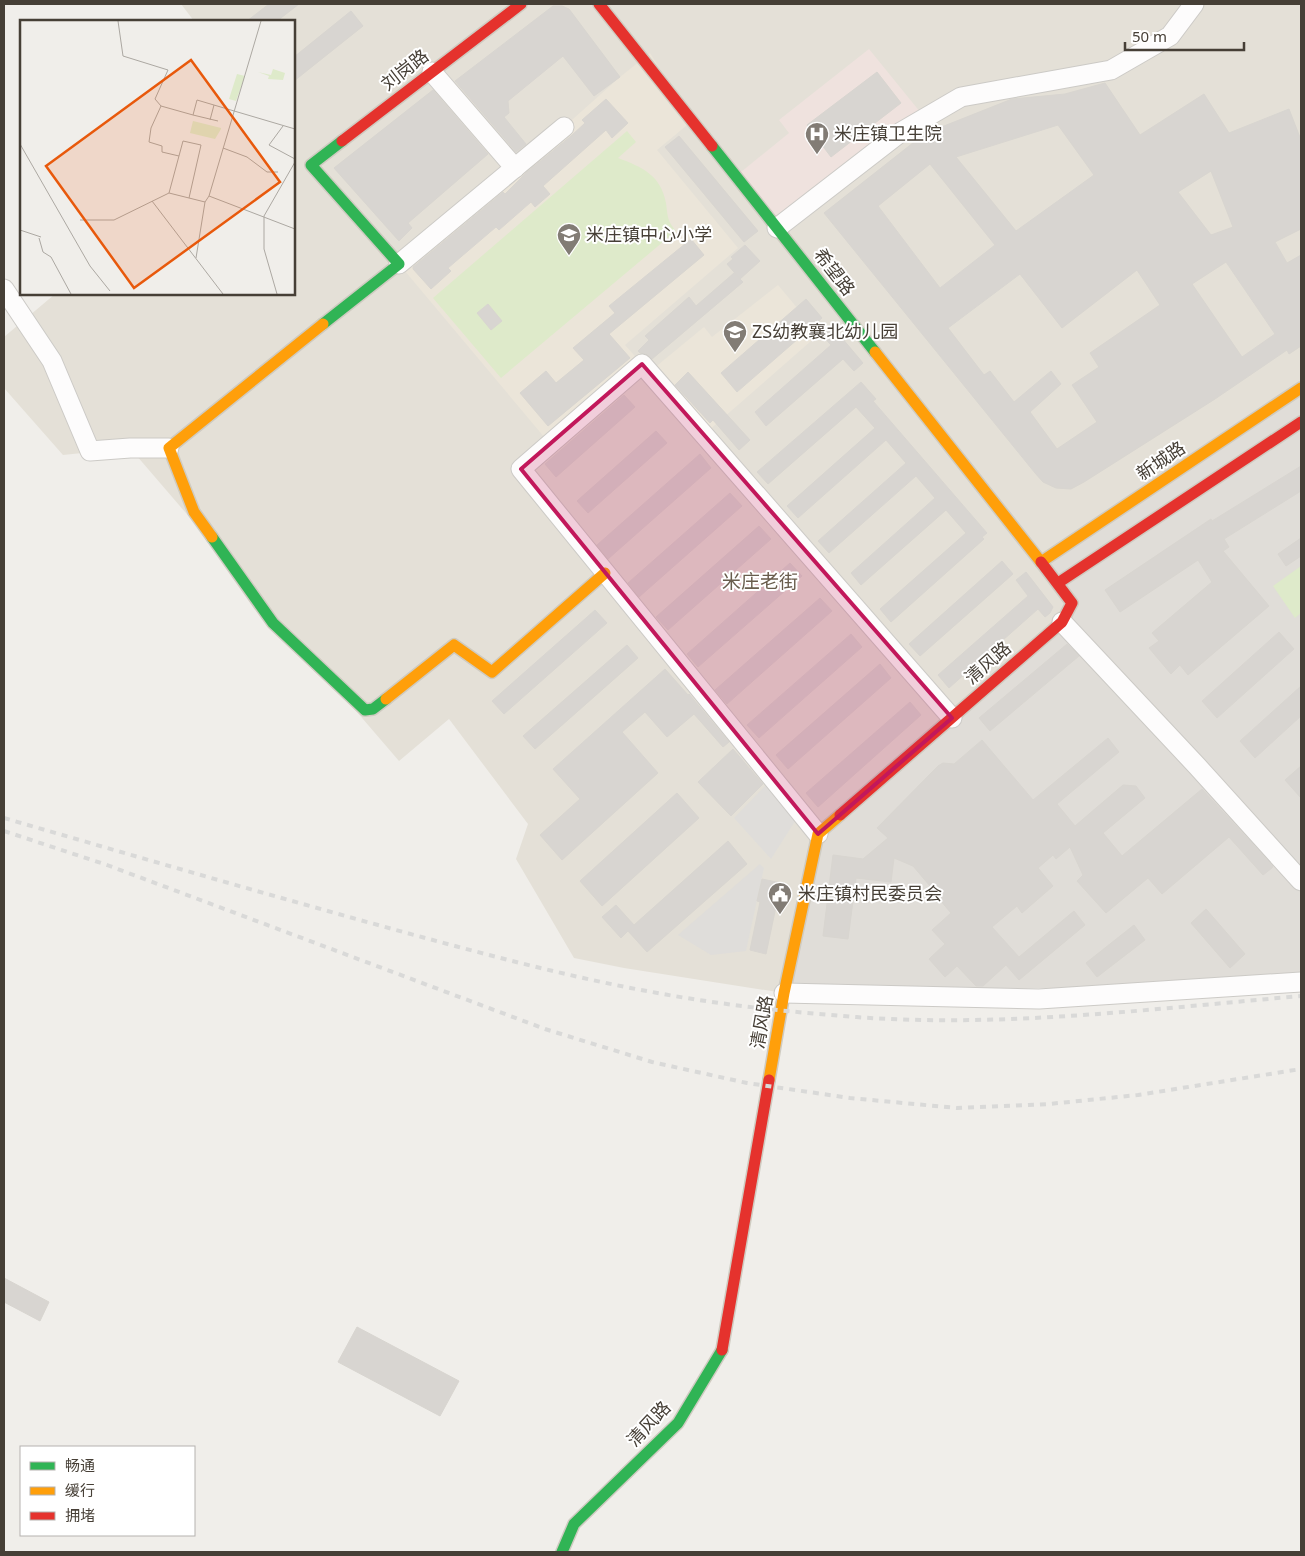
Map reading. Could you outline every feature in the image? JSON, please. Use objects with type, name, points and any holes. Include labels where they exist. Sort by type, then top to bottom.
[{"type":"street","name":"刘岗路","points":[[399,264],[311,165],[521,4]]},
{"type":"street","name":"希望路","points":[[599,4],[1041,562]]},
{"type":"street","points":[[777,228],[901,132],[962,98],[1110,70],[1170,36],[1194,4]]},
{"type":"street","points":[[432,72],[515,168]]},
{"type":"street","points":[[4,289],[52,361],[90,451],[169,448],[399,264],[564,127]]},
{"type":"street","points":[[818,834],[521,470],[642,364],[952,718]]},
{"type":"street","name":"新城路","points":[[1041,562],[1301,388]]},
{"type":"street","points":[[1058,583],[1301,422]]},
{"type":"street","points":[[169,448],[194,512],[273,623],[365,710],[372,709],[454,645],[492,672],[605,573]]},
{"type":"street","name":"清风路","points":[[562,1552],[574,1524],[678,1423],[721,1353],[784,993],[818,834],[1062,622],[1072,603],[1041,562]]},
{"type":"street","points":[[1062,622],[1197,766],[1301,881]]},
{"type":"street","points":[[784,993],[1039,999],[1301,982]]},
{"type":"highlighted area","points":[[642,364],[952,718],[818,834],[521,469]]},
{"type":"shaded area","points":[[181,4],[1301,4],[1301,388],[1072,603],[784,993],[624,968],[574,958],[516,859],[528,824],[449,719],[399,761],[130,448],[63,455],[4,388],[4,337],[54,295],[295,295],[295,20],[193,20]]},
{"type":"shaded area","name":"米庄镇卫生院","points":[[869,49],[925,118],[777,228],[736,176],[789,133],[779,120]]},
{"type":"shaded area","name":"米庄镇中心小学","points":[[650,53],[692,121],[657,150],[738,248],[625,345],[642,364],[550,444],[399,264]]},
{"type":"shaded area","name":"ZS幼教襄北幼儿园","points":[[778,285],[819,334],[707,432],[653,369],[704,327],[712,337]]},
{"type":"shaded area","points":[[1301,388],[1301,987],[1039,988],[784,993],[818,834],[1072,603],[1041,562]]},
{"type":"shaded area","points":[[767,784],[799,815],[771,859],[734,818]]},
{"type":"shaded area","points":[[760,864],[764,868],[746,951],[711,955],[678,935]]},
{"type":"green space","points":[[627,131],[636,142],[618,158],[649,173],[660,185],[666,203],[668,218],[676,231],[501,378],[433,298]]},
{"type":"green space","points":[[1301,566],[1301,613],[1295,618],[1273,586]]},
{"type":"building","points":[[269,4],[299,4],[278,20],[248,20]]},
{"type":"building","points":[[553,6],[562,6],[569,9],[620,77],[594,96],[563,56],[508,101],[509,113],[504,117],[526,144],[516,152],[455,81]]},
{"type":"building","points":[[351,11],[363,26],[295,80],[295,56]]},
{"type":"building","points":[[877,72],[901,103],[831,157],[807,125]]},
{"type":"building","points":[[1105,83],[1140,135],[1204,94],[1229,133],[1289,109],[1301,140],[1301,229],[1275,242],[1287,263],[1301,255],[1301,346],[1289,354],[1287,350],[1215,399],[1071,489],[1056,488],[1043,482],[824,213],[937,124],[939,128],[1012,99],[1065,94]],"holes":[[[1058,125],[1094,175],[1016,231],[956,157]],[[930,164],[995,245],[940,288],[878,206]],[[1211,171],[1233,227],[1211,235],[1178,192]],[[1226,262],[1275,334],[1242,357],[1192,284]],[[1137,270],[1160,305],[1090,353],[1099,367],[1072,385],[1097,422],[1057,449],[1030,412],[1061,384],[1051,371],[1014,402],[990,371],[984,375],[948,328],[1020,274],[1062,328]]]},
{"type":"building","points":[[433,90],[488,154],[408,223],[412,228],[399,241],[334,168]]},
{"type":"building","points":[[606,99],[628,123],[612,138],[606,130],[543,186],[550,194],[535,207],[531,202],[499,230],[496,227],[448,268],[451,271],[431,289],[413,267],[503,192],[505,194],[527,172],[585,123],[582,120]]},
{"type":"building","points":[[679,136],[758,231],[744,242],[665,147]]},
{"type":"building","points":[[691,239],[704,255],[609,334],[630,358],[548,426],[520,393],[546,371],[556,383],[584,360],[573,348],[615,313],[609,306]]},
{"type":"building","points":[[745,245],[760,261],[740,279],[727,264],[733,259],[731,257]]},
{"type":"building","points":[[734,273],[743,282],[652,359],[638,351],[649,340],[645,336],[689,297],[696,306]]},
{"type":"building","points":[[806,299],[822,318],[737,392],[721,373]]},
{"type":"building","points":[[488,304],[502,321],[491,330],[477,313]]},
{"type":"building","points":[[831,325],[863,363],[854,371],[843,359],[766,426],[755,412],[831,345],[821,334]]},
{"type":"building","points":[[688,372],[750,440],[739,450],[713,420],[710,423],[675,385]]},
{"type":"building","points":[[861,382],[876,399],[873,401],[987,533],[982,537],[984,539],[891,622],[880,609],[966,533],[946,510],[861,585],[851,573],[935,498],[916,476],[829,553],[818,541],[906,463],[886,440],[798,518],[787,506],[875,428],[856,407],[768,484],[757,472]]},
{"type":"building","points":[[624,395],[635,407],[556,477],[545,464]]},
{"type":"building","points":[[656,431],[667,443],[588,513],[577,501]]},
{"type":"building","points":[[700,454],[711,468],[608,559],[597,545]]},
{"type":"building","points":[[1301,466],[1301,491],[1224,539],[1229,547],[1223,551],[1269,606],[1188,675],[1180,665],[1171,674],[1149,648],[1159,641],[1152,633],[1212,582],[1198,560],[1120,612],[1105,590],[1211,519],[1212,521]]},
{"type":"building","points":[[730,493],[742,506],[639,597],[628,583]]},
{"type":"building","points":[[759,526],[771,539],[668,630],[656,617]]},
{"type":"building","points":[[1301,538],[1301,556],[1286,566],[1278,554]]},
{"type":"building","points":[[1002,561],[1013,574],[920,656],[909,644]]},
{"type":"building","points":[[790,563],[802,576],[698,667],[687,654]]},
{"type":"building","points":[[1026,572],[1053,607],[1050,613],[1045,617],[1038,609],[949,688],[938,675],[1028,596],[1016,580]]},
{"type":"building","points":[[820,598],[832,611],[727,704],[715,690]]},
{"type":"building","points":[[595,610],[607,623],[504,714],[492,701]]},
{"type":"building","points":[[1279,632],[1294,649],[1217,718],[1202,701]]},
{"type":"building","points":[[851,634],[862,647],[759,738],[747,725]]},
{"type":"building","points":[[1067,644],[1079,656],[990,731],[979,718]]},
{"type":"building","points":[[627,645],[638,658],[535,749],[523,736]]},
{"type":"building","points":[[880,664],[891,678],[788,769],[776,755]]},
{"type":"building","points":[[665,669],[689,694],[729,742],[723,747],[694,714],[667,737],[645,712],[622,732],[658,773],[562,860],[540,835],[580,799],[553,769]]},
{"type":"building","points":[[1301,686],[1301,716],[1255,758],[1240,741]]},
{"type":"building","points":[[910,702],[921,715],[818,807],[806,793]]},
{"type":"building","points":[[1108,738],[1119,752],[1057,804],[1075,826],[1123,785],[1136,786],[1145,798],[1103,833],[1122,856],[1202,789],[1273,866],[1272,868],[1263,875],[1229,837],[1162,894],[1148,878],[1106,913],[1077,881],[1083,875],[1070,847],[1056,859],[1053,855],[1038,868],[1053,886],[1022,913],[1017,906],[992,927],[1019,957],[1074,911],[1085,925],[1019,980],[1006,965],[983,986],[976,986],[957,966],[945,977],[929,959],[945,944],[932,930],[951,913],[913,866],[894,858],[891,882],[856,878],[848,939],[823,936],[833,855],[863,859],[888,838],[877,828],[938,766],[943,763],[954,764],[982,740],[1033,800]]},
{"type":"building","points":[[733,749],[763,784],[731,816],[698,782]]},
{"type":"building","points":[[1301,766],[1301,798],[1285,780]]},
{"type":"building","points":[[677,793],[699,818],[602,906],[580,881]]},
{"type":"building","points":[[728,841],[747,864],[647,952],[628,931],[621,938],[602,917],[616,905],[634,925]]},
{"type":"building","points":[[762,879],[781,883],[766,954],[750,950],[760,902],[757,901]]},
{"type":"building","points":[[1206,909],[1245,954],[1230,968],[1191,923]]},
{"type":"building","points":[[1134,925],[1145,940],[1097,977],[1086,963]]},
{"type":"building","points":[[4,1278],[49,1302],[40,1321],[4,1302]]},
{"type":"building","points":[[357,1327],[459,1381],[440,1416],[338,1362]]},
{"type":"railway","points":[[4,818],[306,905],[559,973],[724,1004],[843,1016],[957,1020],[1072,1016],[1301,996]]},
{"type":"railway","points":[[4,831],[107,865],[545,1029],[652,1062],[747,1083],[850,1098],[957,1108],[1049,1104],[1138,1095],[1301,1069]]},
{"type":"traffic: fast","points":[[323,324],[399,264],[311,165],[342,141]]},
{"type":"traffic: fast","points":[[712,146],[875,352]]},
{"type":"traffic: fast","points":[[212,537],[273,623],[365,710],[373,709],[386,699]]},
{"type":"traffic: fast","points":[[562,1552],[574,1524],[678,1423],[722,1350]]},
{"type":"traffic: slow","points":[[212,537],[194,512],[169,448],[323,324]]},
{"type":"traffic: slow","points":[[875,352],[1041,562]]},
{"type":"traffic: slow","points":[[1041,562],[1301,388]]},
{"type":"traffic: slow","points":[[386,699],[454,645],[492,672],[605,573]]},
{"type":"traffic: slow","points":[[769,1080],[784,993],[818,834],[840,815]]},
{"type":"traffic: jam","points":[[342,141],[521,4]]},
{"type":"traffic: jam","points":[[599,4],[712,146]]},
{"type":"traffic: jam","points":[[1058,583],[1301,422]]},
{"type":"traffic: jam","points":[[840,815],[1062,622],[1072,603],[1041,562]]},
{"type":"traffic: jam","points":[[722,1350],[769,1080]]},
{"type":"place","name":"米庄镇卫生院","points":[[817,155]]},
{"type":"place","name":"米庄镇中心小学","points":[[569,256]]},
{"type":"place","name":"ZS幼教襄北幼儿园","points":[[735,353]]},
{"type":"place","name":"米庄镇村民委员会","points":[[780,915]]},
{"type":"district","name":"米庄老街","points":[[760,581]]}]
